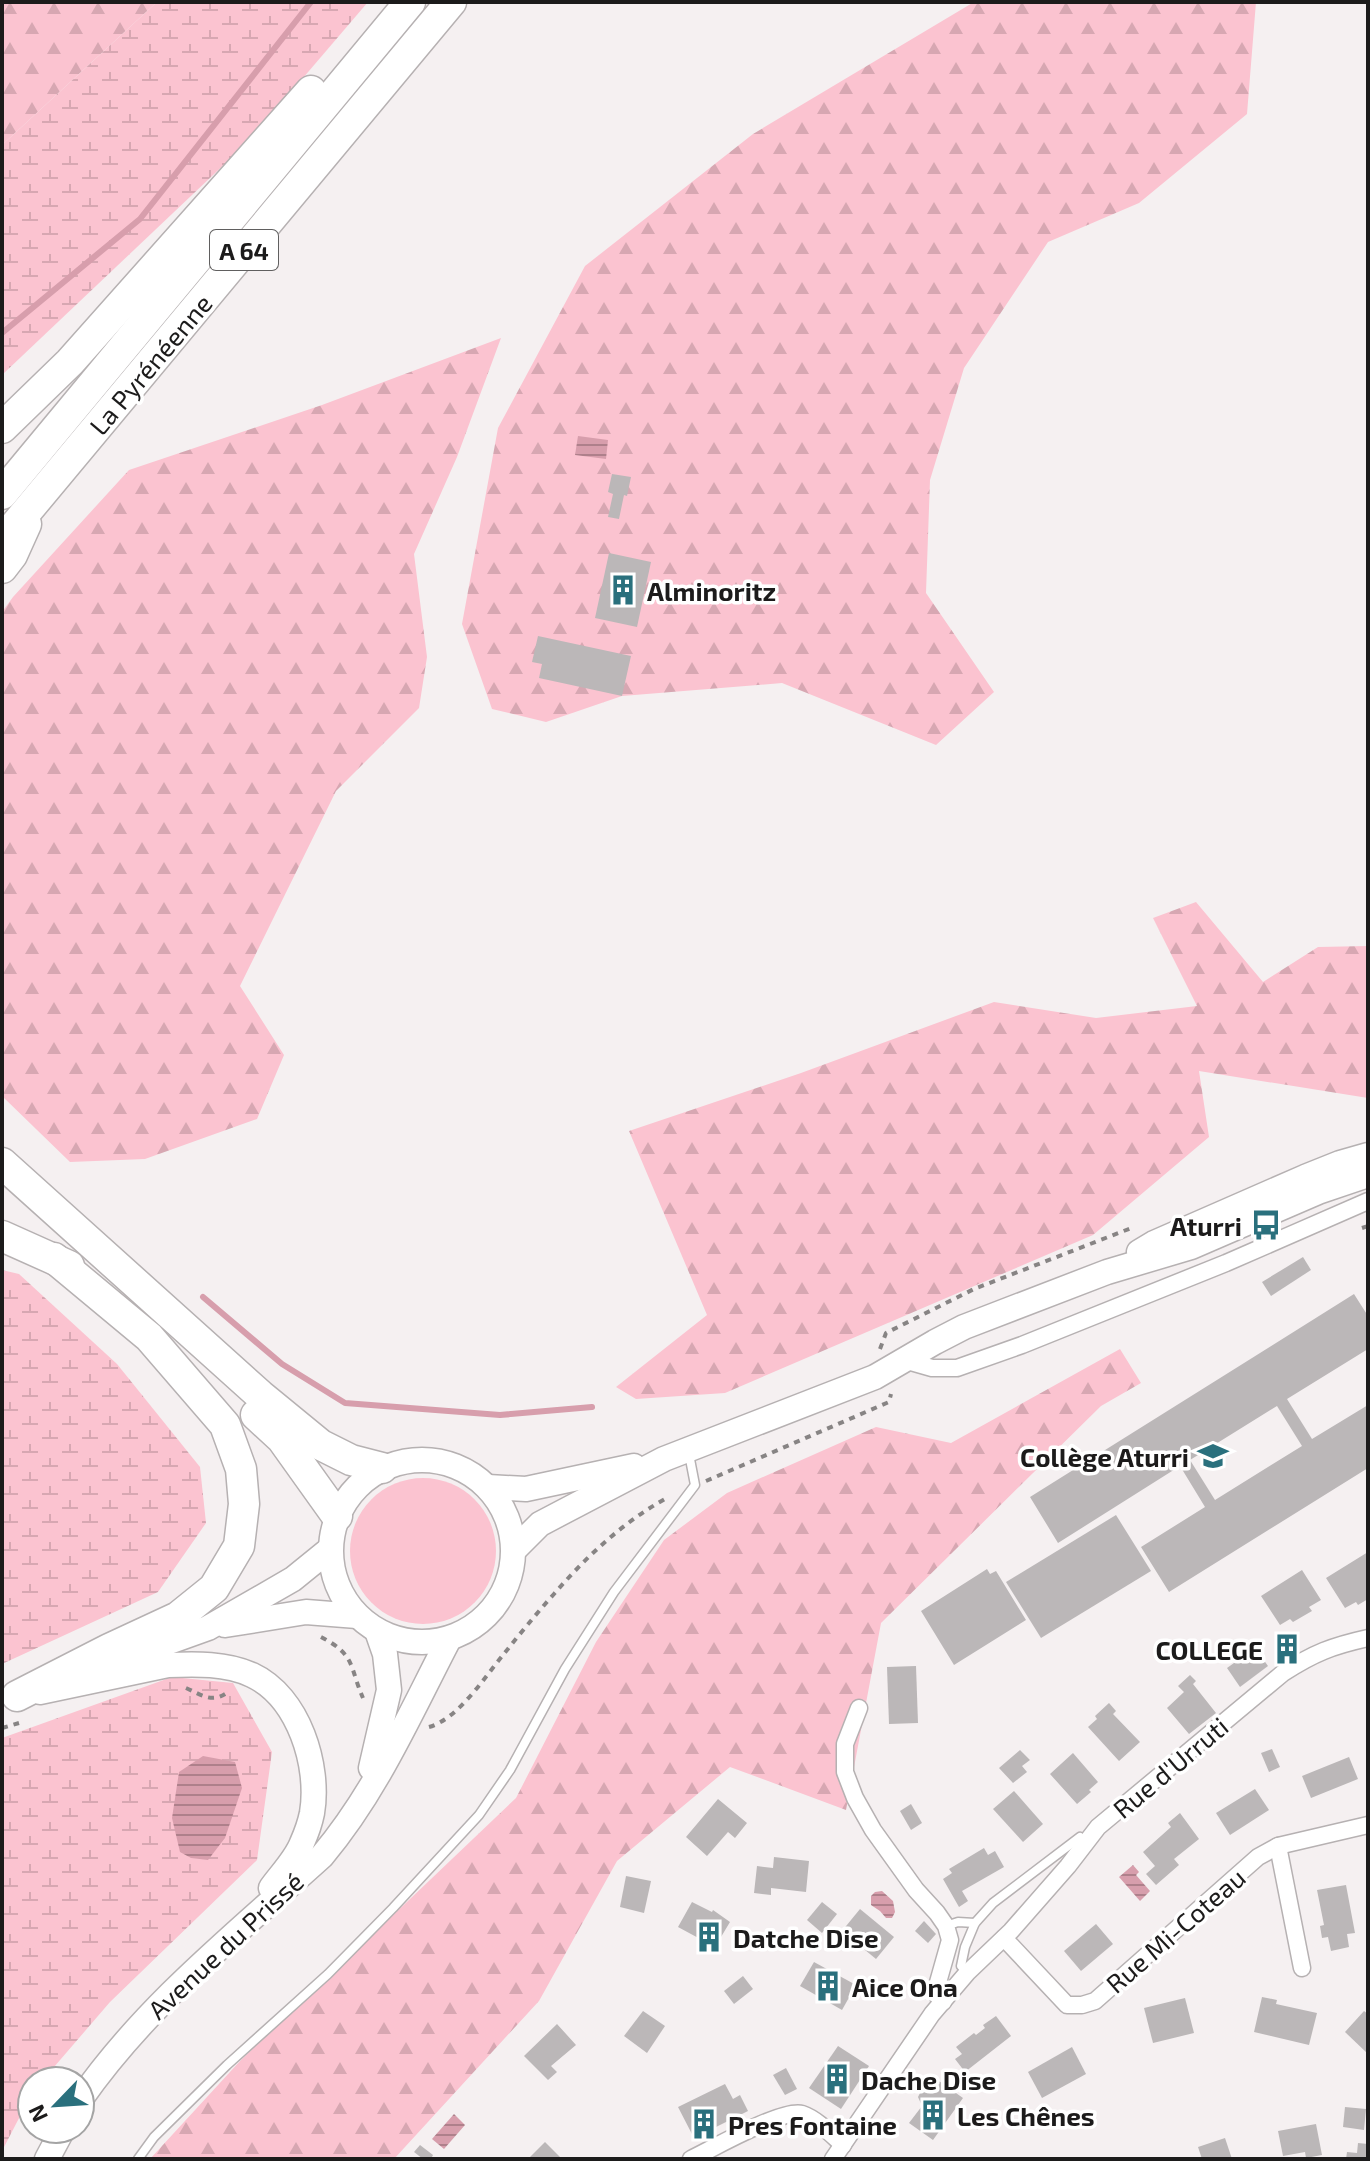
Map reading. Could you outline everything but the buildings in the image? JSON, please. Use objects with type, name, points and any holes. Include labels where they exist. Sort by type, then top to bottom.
[{"type":"highway","points":[[2,428],[70,362],[345,53],[408,2]]},
{"type":"highway","name":"La Pyrénéenne","points":[[2,494],[408,2]]},
{"type":"highway","name":"La Pyrénéenne","points":[[2,541],[451,2]]},
{"type":"highway","points":[[2,568],[12,555],[37,499]]},
{"type":"highway","points":[[2,1163],[260,1395],[321,1445],[351,1460],[382,1468]]},
{"type":"highway","points":[[2,1236],[54,1258],[122,1295],[282,1439],[337,1516]]},
{"type":"highway","points":[[10,1699],[178,1617],[214,1588],[239,1546],[244,1504],[241,1469],[225,1425],[149,1337],[54,1258]]},
{"type":"main road","points":[[1107,1272],[1154,1243],[1305,1177],[1368,1155]]},
{"type":"main road","points":[[514,1550],[540,1524],[664,1459],[844,1391],[964,1327],[1107,1272],[1191,1247],[1318,1192],[1368,1175]]},
{"type":"main road","points":[[488,1487],[526,1489],[664,1459]]},
{"type":"main road","points":[[409,1460],[438,1461],[465,1470],[488,1487],[502,1506],[511,1528],[514,1550],[509,1580],[495,1607],[474,1627],[448,1641],[423,1643],[399,1640],[377,1631],[357,1616],[342,1596],[333,1573],[330,1549],[337,1516],[363,1480],[382,1468],[409,1460]]},
{"type":"main road","points":[[10,1699],[208,1628],[293,1579],[330,1549]]},
{"type":"main road","points":[[208,1628],[306,1612],[357,1616]]},
{"type":"main road","name":"Avenue du Prissé","points":[[371,1790],[370,1770],[389,1690],[385,1654],[377,1631]]},
{"type":"main road","name":"Avenue du Prissé","points":[[96,2079],[156,2007],[322,1856],[341,1834],[371,1790],[448,1641]]},
{"type":"main road","points":[[10,1699],[185,1664],[237,1670],[255,1676],[271,1687],[288,1706],[305,1740],[313,1773],[312,1814],[301,1846],[244,1926]]},
{"type":"street","points":[[904,1360],[932,1368],[957,1368],[1211,1269],[1368,1201]]},
{"type":"street","name":"Rue d'Urruti","points":[[838,2152],[932,2014],[1068,1866],[1098,1827],[1283,1673],[1332,1646],[1368,1638]]},
{"type":"street","points":[[859,1708],[845,1744],[845,1772],[873,1830],[946,1926],[950,1940],[935,1993],[943,2002]]},
{"type":"street","name":"Rue Mi-Coteau","points":[[1004,1938],[1067,2005],[1095,2001],[1258,1857],[1278,1846],[1368,1825]]},
{"type":"street","points":[[1278,1846],[1302,1968]]},
{"type":"street","points":[[691,2159],[793,2112],[810,2118],[838,2152]]},
{"type":"lane","points":[[138,2159],[154,2137],[195,2096],[339,1963],[479,1815],[510,1770],[565,1669],[614,1592],[695,1485],[689,1449]]},
{"type":"lane","points":[[967,1973],[961,1966],[965,1947],[975,1923],[993,1903],[1080,1837],[1086,1843]]},
{"type":"lane","points":[[946,1926],[958,1922],[975,1923]]},
{"type":"path","points":[[878,1355],[886,1333],[974,1289],[1141,1224]]},
{"type":"green space","points":[[2,2],[157,2],[2,145]]},
{"type":"green space","points":[[157,2],[368,2],[249,141],[2,375],[2,145]]},
{"type":"green space","points":[[974,2],[1256,2],[1247,114],[1139,203],[1048,242],[964,368],[930,480],[926,593],[994,692],[936,745],[782,683],[622,696],[546,722],[492,709],[462,624],[498,428],[585,266],[753,134]]},
{"type":"green space","points":[[501,338],[457,457],[414,554],[427,657],[419,708],[336,791],[240,986],[284,1055],[257,1119],[145,1159],[70,1162],[2,1096],[2,612],[129,470],[322,405]]},
{"type":"green space","points":[[1196,902],[1263,982],[1318,947],[1368,946],[1368,1098],[1199,1071],[1209,1137],[1093,1235],[725,1393],[636,1399],[616,1387],[707,1315],[629,1131],[801,1073],[994,1002],[1096,1018],[1197,1006],[1153,918]]},
{"type":"green space","points":[[2,1270],[19,1274],[117,1364],[200,1467],[206,1523],[158,1592],[2,1664]]},
{"type":"green space","points":[[1120,1349],[1141,1383],[1101,1406],[881,1623],[846,1810],[730,1767],[617,1861],[539,2001],[394,2159],[150,2159],[241,2060],[516,1798],[596,1642],[664,1540],[727,1493],[876,1427],[951,1443]]},
{"type":"green space","points":[[423,1478],[451,1484],[474,1500],[490,1523],[496,1551],[490,1579],[474,1602],[451,1618],[423,1624],[395,1618],[372,1602],[356,1579],[350,1551],[356,1523],[372,1500],[395,1484]]},
{"type":"green space","points":[[172,1677],[233,1683],[272,1752],[257,1860],[110,2002],[56,2065],[16,2065],[16,2124],[2,2151],[2,1738]]},
{"type":"shaded area","points":[[578,436],[608,440],[606,459],[575,455]]},
{"type":"shaded area","points":[[203,1756],[235,1762],[242,1788],[225,1838],[208,1860],[191,1858],[180,1852],[172,1818],[179,1772]]},
{"type":"shaded area","points":[[1133,1865],[1139,1872],[1136,1875],[1150,1891],[1140,1901],[1119,1877]]},
{"type":"shaded area","points":[[882,1891],[893,1901],[895,1912],[892,1918],[886,1918],[871,1905],[871,1896]]},
{"type":"shaded area","points":[[454,2114],[465,2125],[444,2149],[432,2139]]},
{"type":"waterway","points":[[2,333],[140,219],[311,2]]},
{"type":"waterway","points":[[203,1297],[282,1364],[345,1403],[500,1415],[592,1407]]},
{"type":"place","name":"Alminoritz","points":[[623,590]]},
{"type":"place","name":"Aturri","points":[[1266,1225]]},
{"type":"place","name":"Collège Aturri","points":[[1213,1456]]},
{"type":"place","name":"COLLEGE","points":[[1287,1649]]},
{"type":"place","name":"Datche Dise","points":[[709,1937]]},
{"type":"place","name":"Aice Ona","points":[[828,1986]]},
{"type":"place","name":"Dache Dise","points":[[837,2079]]},
{"type":"place","name":"Les Chênes","points":[[933,2115]]},
{"type":"place","name":"Pres Fontaine","points":[[704,2124]]}]
